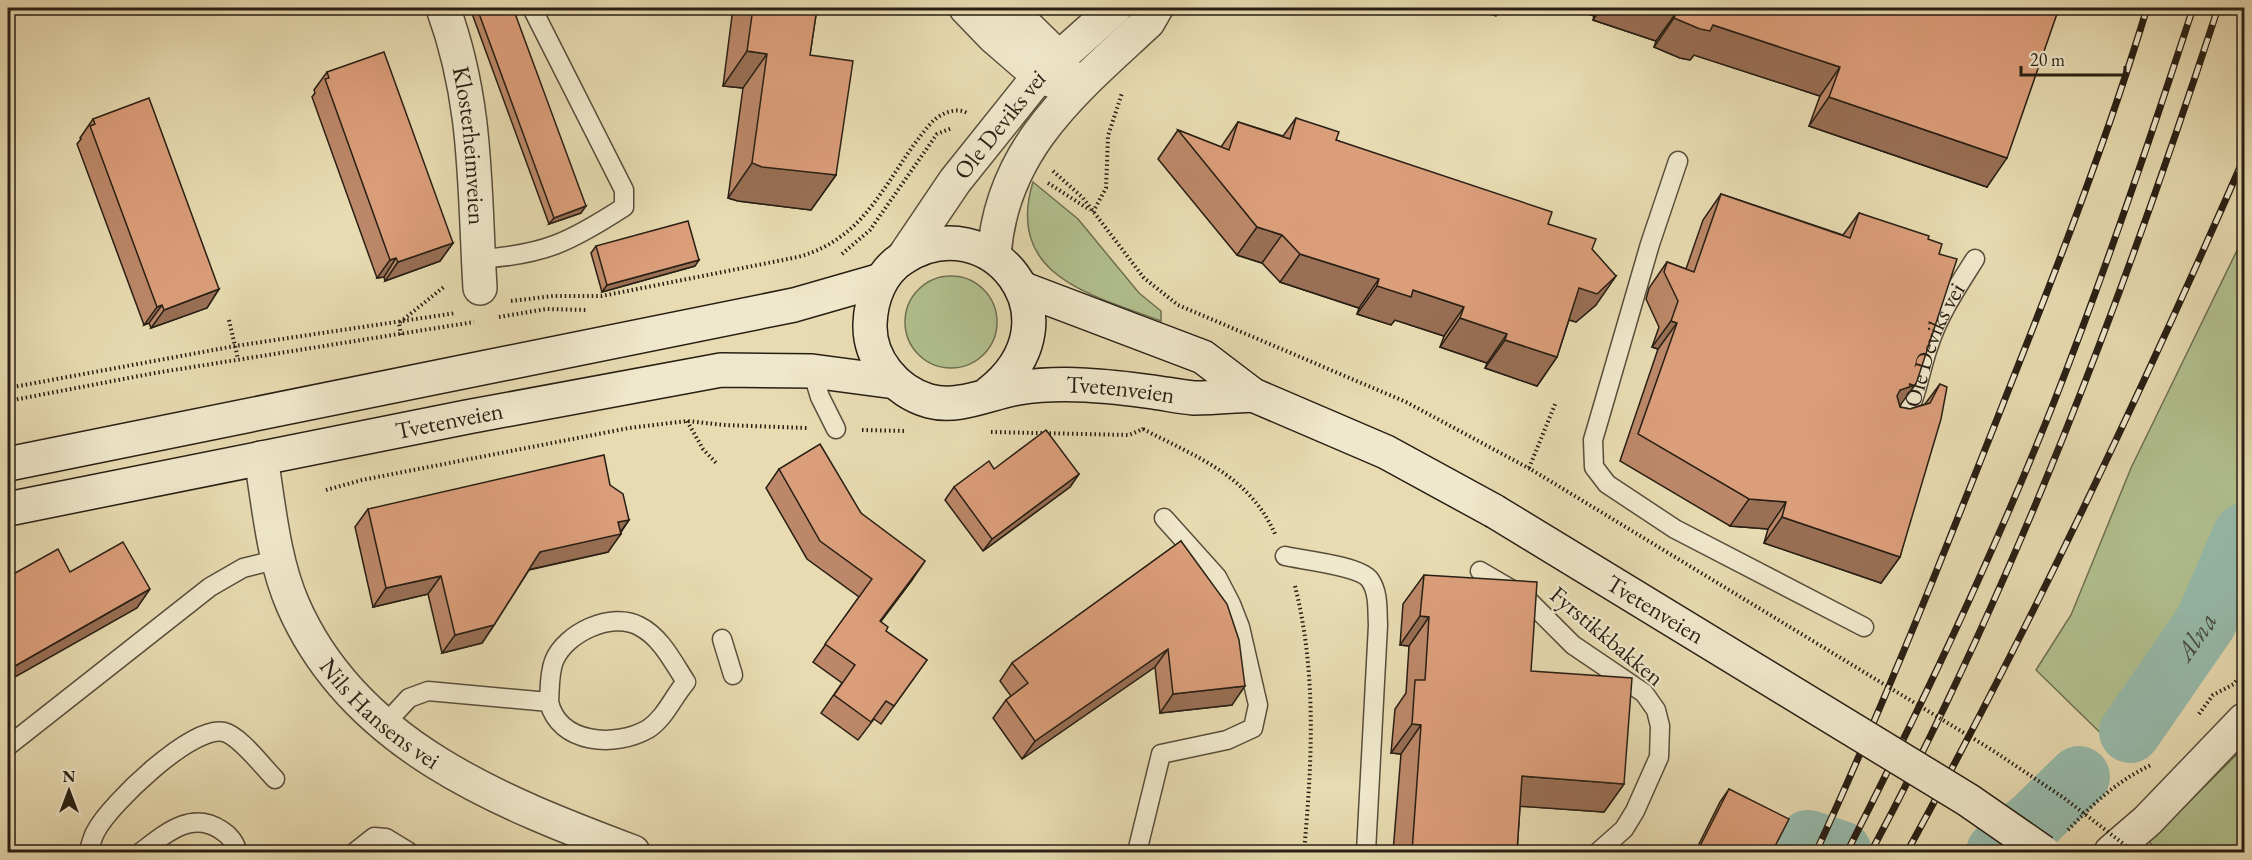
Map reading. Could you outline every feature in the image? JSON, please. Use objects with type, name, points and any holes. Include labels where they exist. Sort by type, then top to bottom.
[{"type":"main road","name":"Klosterheimveien","points":[[443,8],[457,44],[469,101],[477,185],[481,285]]},
{"type":"main road","points":[[966,8],[994,37],[1049,67],[1075,89]]},
{"type":"main road","points":[[1008,8],[1049,67]]},
{"type":"main road","name":"Ole Deviks vei","points":[[892,269],[956,181],[1049,67],[1115,8]]},
{"type":"main road","name":"Ole Deviks vei","points":[[994,256],[996,231],[1015,171],[1054,112],[1075,89],[1148,22],[1156,8]]},
{"type":"main road","name":"Tvetenveien","points":[[8,464],[794,305],[892,269],[924,247],[948,243],[972,246],[994,256],[1010,270],[1022,288],[1029,311],[1029,335],[1017,365],[1008,378],[989,393]]},
{"type":"main road","name":"Tvetenveien","points":[[892,269],[871,306],[870,334],[878,360],[895,382],[911,394],[940,402],[970,400],[989,393],[1043,384],[1111,387],[1193,398],[1253,395]]},
{"type":"main road","name":"Tvetenveien","points":[[1022,288],[1203,357],[1253,395],[1386,452],[1494,511],[1968,800],[2052,845]]},
{"type":"main road","name":"Tvetenveien","points":[[8,509],[709,371],[780,369],[895,382]]},
{"type":"main road","name":"Nils Hansens vei","points":[[261,458],[279,560],[293,604],[321,656],[367,710],[411,748],[491,794],[633,852]]},
{"type":"main road","points":[[2111,852],[2146,820],[2244,720]]},
{"type":"lane","points":[[481,285],[506,258],[550,249],[582,235],[624,207],[624,190],[532,8]]},
{"type":"lane","points":[[1678,161],[1650,244],[1593,440],[1594,467],[1607,484],[1676,529],[1864,627]]},
{"type":"lane","name":"Ole Deviks vei","points":[[1889,425],[1904,421],[1911,409],[1929,344],[1944,308],[1975,259]]},
{"type":"lane","points":[[812,371],[820,396],[836,429]]},
{"type":"lane","points":[[1137,852],[1161,754],[1227,740],[1253,728],[1258,705],[1240,627],[1232,604],[1217,577],[1164,518]]},
{"type":"lane","points":[[1285,556],[1357,571],[1370,578],[1376,594],[1378,626],[1366,852]]},
{"type":"lane","points":[[8,746],[210,587],[243,568],[279,560]]},
{"type":"lane","name":"Fyrstikkbakken","points":[[1480,571],[1526,598],[1573,645],[1644,693],[1656,710],[1660,726],[1659,757],[1635,811],[1624,829],[1598,852]]},
{"type":"lane","points":[[609,621],[637,624],[647,631],[660,643],[686,682],[654,724],[632,736],[619,738],[603,740],[579,736],[562,726],[552,714],[549,702],[554,660],[562,648],[590,626],[609,621]]},
{"type":"lane","points":[[722,639],[733,675]]},
{"type":"lane","points":[[384,725],[409,698],[428,692],[549,702]]},
{"type":"lane","points":[[88,852],[96,830],[121,799],[158,765],[199,736],[223,732],[234,737],[275,779]]},
{"type":"lane","points":[[141,852],[179,826],[204,822],[228,834],[237,852]]},
{"type":"lane","points":[[355,852],[374,837],[386,838],[409,852]]},
{"type":"path","points":[[1093,212],[1106,188],[1108,136],[1122,90]]},
{"type":"path","points":[[8,388],[235,346],[399,323],[481,285],[553,296],[602,296],[798,256],[822,249],[842,238],[859,223],[924,130],[936,117],[962,110],[977,119]]},
{"type":"path","points":[[836,257],[850,249],[870,230],[937,134],[946,129],[960,128]]},
{"type":"path","points":[[1047,166],[1070,185],[1144,278],[1178,305],[1406,402],[1530,469],[1992,750],[2064,798],[2134,852]]},
{"type":"path","points":[[1044,180],[1093,212]]},
{"type":"path","points":[[399,323],[466,270],[481,285]]},
{"type":"path","points":[[490,319],[546,309],[592,310]]},
{"type":"path","points":[[229,320],[238,359]]},
{"type":"path","points":[[8,401],[238,359],[483,321]]},
{"type":"path","points":[[399,323],[401,335]]},
{"type":"path","points":[[1530,469],[1556,402]]},
{"type":"path","points":[[687,421],[703,449],[717,464]]},
{"type":"path","points":[[326,490],[362,480],[629,428],[687,421],[724,425],[916,431]]},
{"type":"path","points":[[984,432],[1129,435],[1143,429],[1146,421]]},
{"type":"path","points":[[1143,429],[1221,470],[1245,488],[1258,503],[1285,556],[1303,615],[1310,676],[1312,770],[1304,852]]},
{"type":"path","points":[[2052,845],[2097,800],[2127,776]]},
{"type":"green space","points":[[1033,182],[1078,219],[1139,293],[1161,311],[1161,321],[1108,302],[1083,290],[1060,277],[1043,260],[1031,240],[1027,214]]},
{"type":"green space","points":[[2244,236],[2244,608],[2125,757],[2036,670],[2071,615],[2131,468]]},
{"type":"green space","points":[[951,276],[968,280],[983,290],[993,305],[997,322],[993,339],[983,354],[968,364],[951,368],[934,364],[919,354],[909,339],[905,322],[909,305],[919,290],[934,280]]},
{"type":"green space","points":[[2244,747],[2244,852],[2161,852],[2149,842]]},
{"type":"building","points":[[477,8],[513,8],[586,206],[554,218]]},
{"type":"building","points":[[753,8],[817,8],[810,55],[853,61],[836,175],[762,167],[752,163],[767,54],[747,51]]},
{"type":"building","points":[[1661,8],[2059,8],[2007,158],[1829,97],[1840,67],[1713,25],[1710,31],[1700,29],[1674,18],[1676,13]]},
{"type":"building","points":[[384,52],[453,243],[398,262],[396,258],[390,260],[325,79],[329,78],[327,72]]},
{"type":"building","points":[[149,98],[219,289],[164,310],[162,305],[157,307],[90,126],[95,124],[93,119]]},
{"type":"building","points":[[1296,118],[1339,132],[1336,140],[1552,212],[1548,224],[1596,239],[1592,249],[1616,276],[1597,294],[1579,288],[1557,357],[1505,340],[1507,334],[1460,318],[1464,307],[1413,290],[1411,297],[1377,286],[1379,279],[1300,254],[1282,235],[1257,227],[1178,130],[1229,150],[1238,122],[1290,139]]},
{"type":"building","points":[[1721,194],[1850,238],[1859,213],[1929,236],[1928,239],[1942,244],[1939,254],[1957,259],[1917,381],[1915,385],[1900,390],[1897,396],[1900,407],[1910,409],[1930,403],[1940,384],[1947,387],[1941,419],[1900,557],[1782,517],[1786,502],[1749,499],[1638,434],[1677,323],[1671,321],[1678,301],[1664,272],[1667,262],[1694,272]]},
{"type":"building","points":[[688,221],[699,260],[607,285],[596,246]]},
{"type":"building","points":[[1046,430],[1079,474],[992,539],[954,487],[989,461],[994,469]]},
{"type":"building","points":[[820,444],[861,513],[925,561],[880,621],[888,627],[886,631],[927,660],[894,706],[886,701],[871,722],[834,695],[855,665],[825,644],[872,579],[820,541],[779,469]]},
{"type":"building","points":[[604,455],[610,485],[623,494],[629,520],[618,522],[621,534],[540,552],[494,625],[455,635],[441,576],[386,588],[368,509]]},
{"type":"building","points":[[1181,541],[1227,604],[1239,640],[1245,686],[1173,694],[1168,649],[1035,741],[1006,700],[1028,683],[1012,663]]},
{"type":"building","points":[[123,542],[150,589],[8,670],[8,577],[58,549],[70,572]]},
{"type":"building","points":[[1424,575],[1537,582],[1531,671],[1632,678],[1624,784],[1522,776],[1517,852],[1412,852],[1421,725],[1412,724],[1415,680],[1425,680],[1429,617],[1420,616]]},
{"type":"building","points":[[1729,789],[1789,819],[1772,852],[1697,852]]},
{"type":"waterway","name":"Alna","points":[[2130,732],[2206,622],[2244,534]]},
{"type":"waterway","name":"Alna","points":[[1997,852],[2036,819],[2079,777]]},
{"type":"waterway","name":"Alna","points":[[1808,841],[1841,852]]},
{"type":"railway","points":[[1816,852],[1918,616],[2032,331],[2101,147],[2147,8]]},
{"type":"railway","points":[[1847,852],[1956,630],[2031,460],[2109,255],[2193,8]]},
{"type":"railway","points":[[1871,852],[1973,647],[2063,438],[2144,224],[2218,8]]},
{"type":"railway","points":[[1907,852],[2041,596],[2125,422],[2244,158]]}]
